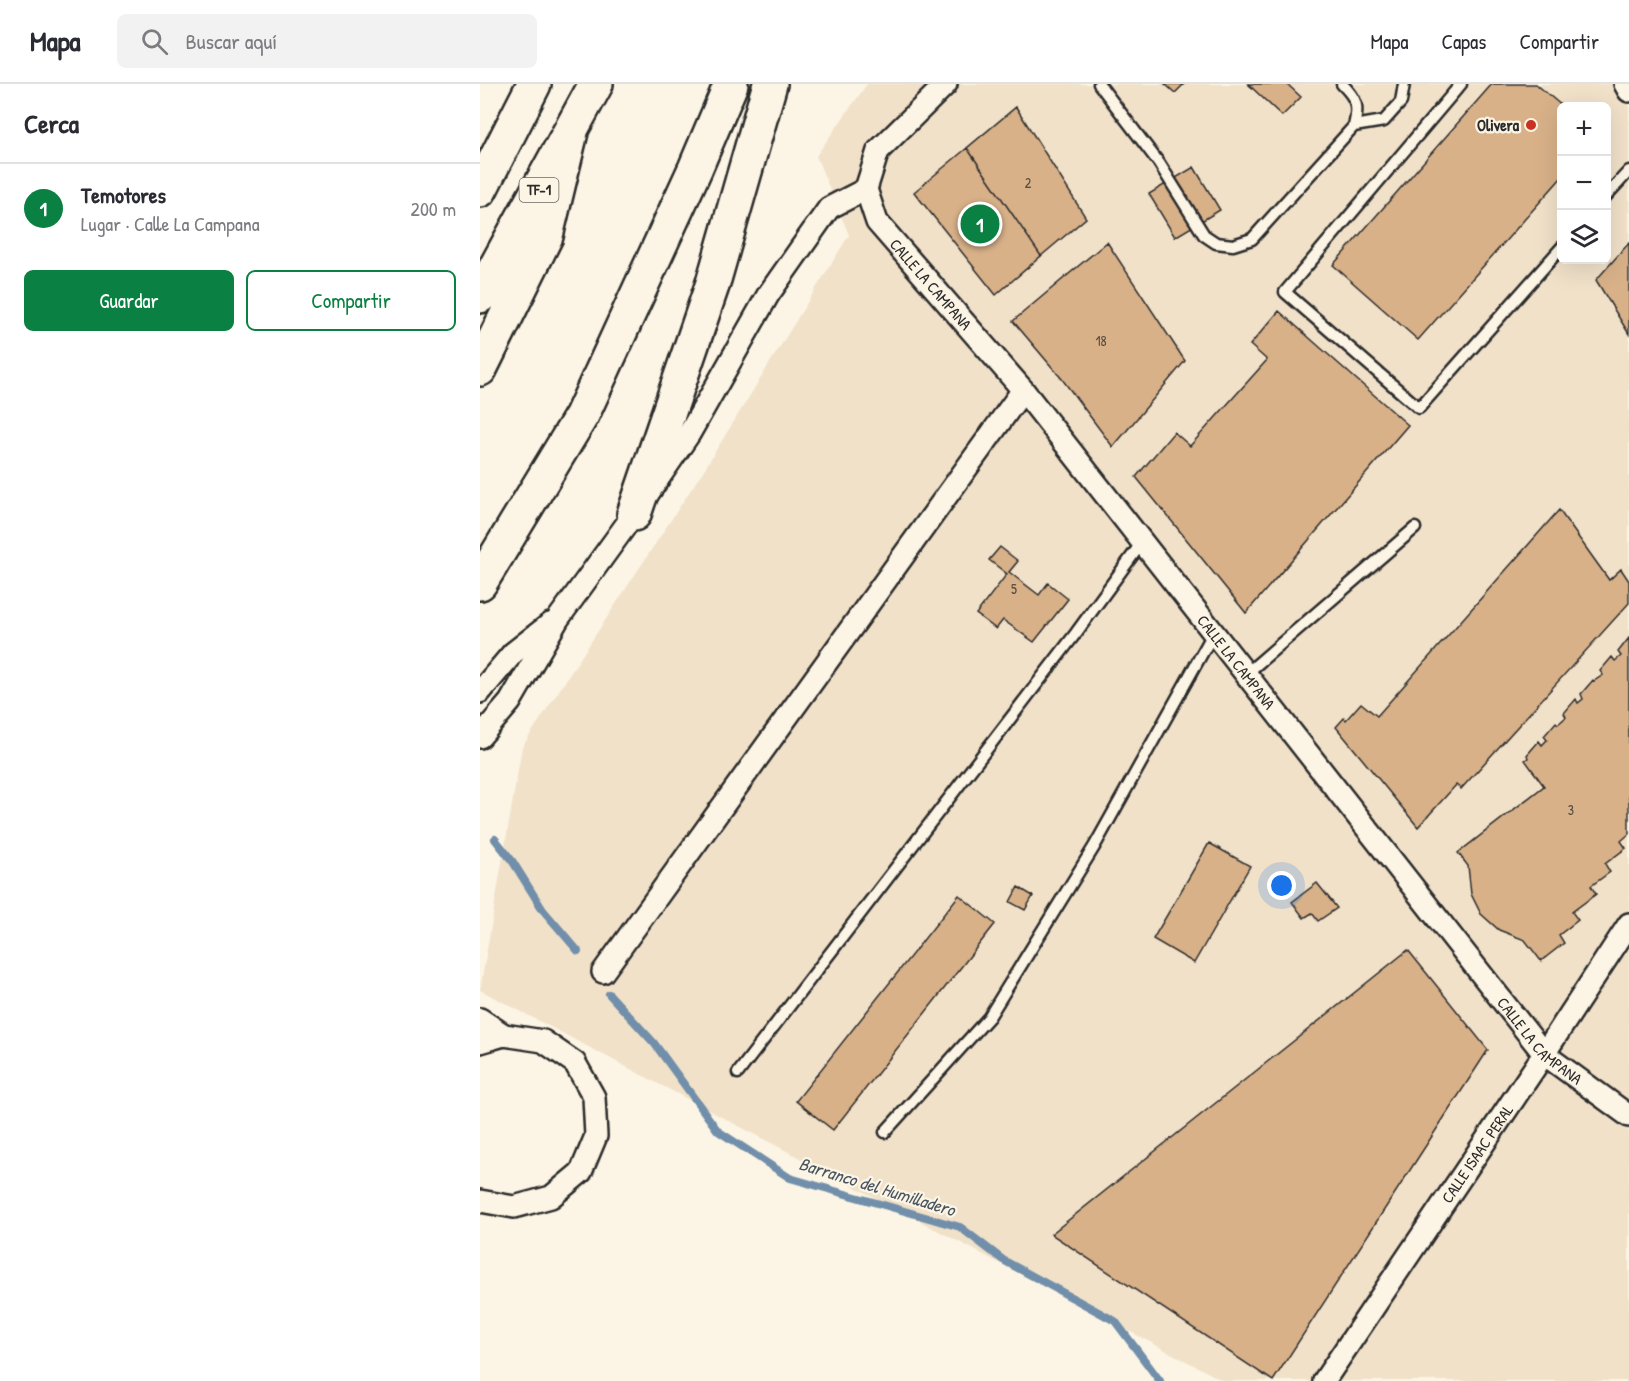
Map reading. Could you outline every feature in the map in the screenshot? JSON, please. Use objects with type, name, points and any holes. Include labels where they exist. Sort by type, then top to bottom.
[{"type":"highway","points":[[480,190],[534,84]]},
{"type":"highway","name":"TF-1","points":[[480,296],[596,84]]},
{"type":"highway","points":[[480,583],[582,414],[695,169],[731,84]]},
{"type":"highway","points":[[634,514],[713,283],[770,84]]},
{"type":"highway","points":[[480,369],[546,236],[571,132]]},
{"type":"street","points":[[480,737],[510,702],[558,619],[689,434],[768,296],[830,208],[866,189],[878,152],[946,84]]},
{"type":"street","points":[[1625,84],[1629,91]]},
{"type":"street","name":"CALLE LA CAMPANA","points":[[866,189],[877,222],[1023,390],[1544,1054],[1629,1116]]},
{"type":"street","points":[[603,972],[1023,390]]},
{"type":"street","points":[[480,692],[513,653],[558,619]]},
{"type":"street","name":"CALLE ISAAC PERAL","points":[[1324,1381],[1629,924]]},
{"type":"street","points":[[480,1019],[504,1035],[543,1041],[575,1063],[594,1097],[596,1136],[581,1172],[551,1197],[513,1207],[480,1201]]},
{"type":"street","points":[[480,1042],[504,1035]]},
{"type":"lane","points":[[1099,84],[1159,163],[1204,235],[1216,243],[1233,245],[1252,239],[1354,126],[1358,112],[1354,96],[1342,84]]},
{"type":"lane","points":[[1354,126],[1384,121],[1401,102],[1404,84]]},
{"type":"lane","points":[[1461,84],[1286,292],[1419,408],[1557,253]]},
{"type":"lane","points":[[1611,191],[1629,171]]},
{"type":"lane","points":[[1247,673],[1415,528]]},
{"type":"lane","points":[[738,1073],[1076,633],[1143,541]]},
{"type":"lane","points":[[885,1132],[989,1017],[1094,847],[1214,632]]},
{"type":"shaded area","points":[[867,84],[1629,84],[1629,1381],[1224,1381],[480,990],[522,747],[705,468],[849,235],[816,156]]},
{"type":"building","points":[[1165,84],[1184,84],[1175,93]]},
{"type":"building","points":[[1248,84],[1287,84],[1301,97],[1282,116]]},
{"type":"building","points":[[1492,84],[1536,84],[1557,102],[1557,183],[1418,340],[1333,265]]},
{"type":"building","points":[[1016,107],[1086,218],[1041,256],[967,148]]},
{"type":"building","points":[[967,148],[1041,256],[996,295],[914,192]]},
{"type":"building","points":[[1194,167],[1220,210],[1175,237],[1149,194]]},
{"type":"building","points":[[1107,242],[1185,361],[1113,447],[1062,379],[1013,321]]},
{"type":"building","points":[[1629,243],[1629,334],[1596,280]]},
{"type":"building","points":[[1279,311],[1408,425],[1246,613],[1136,477],[1174,432],[1190,446],[1267,360],[1250,345]]},
{"type":"building","points":[[1559,510],[1609,580],[1621,569],[1629,581],[1629,603],[1461,789],[1456,785],[1418,827],[1336,727],[1344,718],[1346,720],[1361,703],[1377,716]]},
{"type":"building","points":[[1000,547],[1018,561],[1009,572],[1039,595],[1048,583],[1068,599],[1034,642],[1003,620],[996,629],[976,614],[1007,574],[989,560]]},
{"type":"building","points":[[1629,638],[1629,834],[1621,841],[1626,848],[1605,864],[1610,872],[1591,886],[1596,894],[1572,912],[1578,920],[1559,935],[1564,943],[1541,961],[1525,940],[1499,930],[1481,914],[1471,894],[1468,866],[1458,853],[1544,786],[1525,760],[1528,758],[1527,755],[1539,741],[1542,745],[1547,740],[1544,736],[1556,722],[1558,724],[1566,717],[1564,713],[1576,699],[1578,703],[1583,699],[1581,694],[1593,680],[1603,675],[1600,671],[1612,657],[1615,661],[1621,656],[1618,652]]},
{"type":"building","points":[[1209,843],[1250,866],[1194,963],[1153,939]]},
{"type":"building","points":[[1317,883],[1337,908],[1318,921],[1312,913],[1304,918],[1292,902]]},
{"type":"building","points":[[1018,887],[1033,896],[1025,910],[1010,902]]},
{"type":"building","points":[[959,895],[995,924],[833,1130],[796,1101]]},
{"type":"building","points":[[1408,950],[1488,1050],[1273,1381],[1051,1234]]},
{"type":"waterway","name":"Barranco del Humilladero","points":[[495,839],[513,862],[543,910],[578,951]]},
{"type":"waterway","name":"Barranco del Humilladero","points":[[609,994],[654,1043],[718,1131],[790,1178],[960,1227],[1003,1260],[1115,1321],[1160,1381]]},
{"type":"place","name":"Olivera","points":[[1531,125]]},
{"type":"place","name":"Temotores","points":[[980,224]]}]
